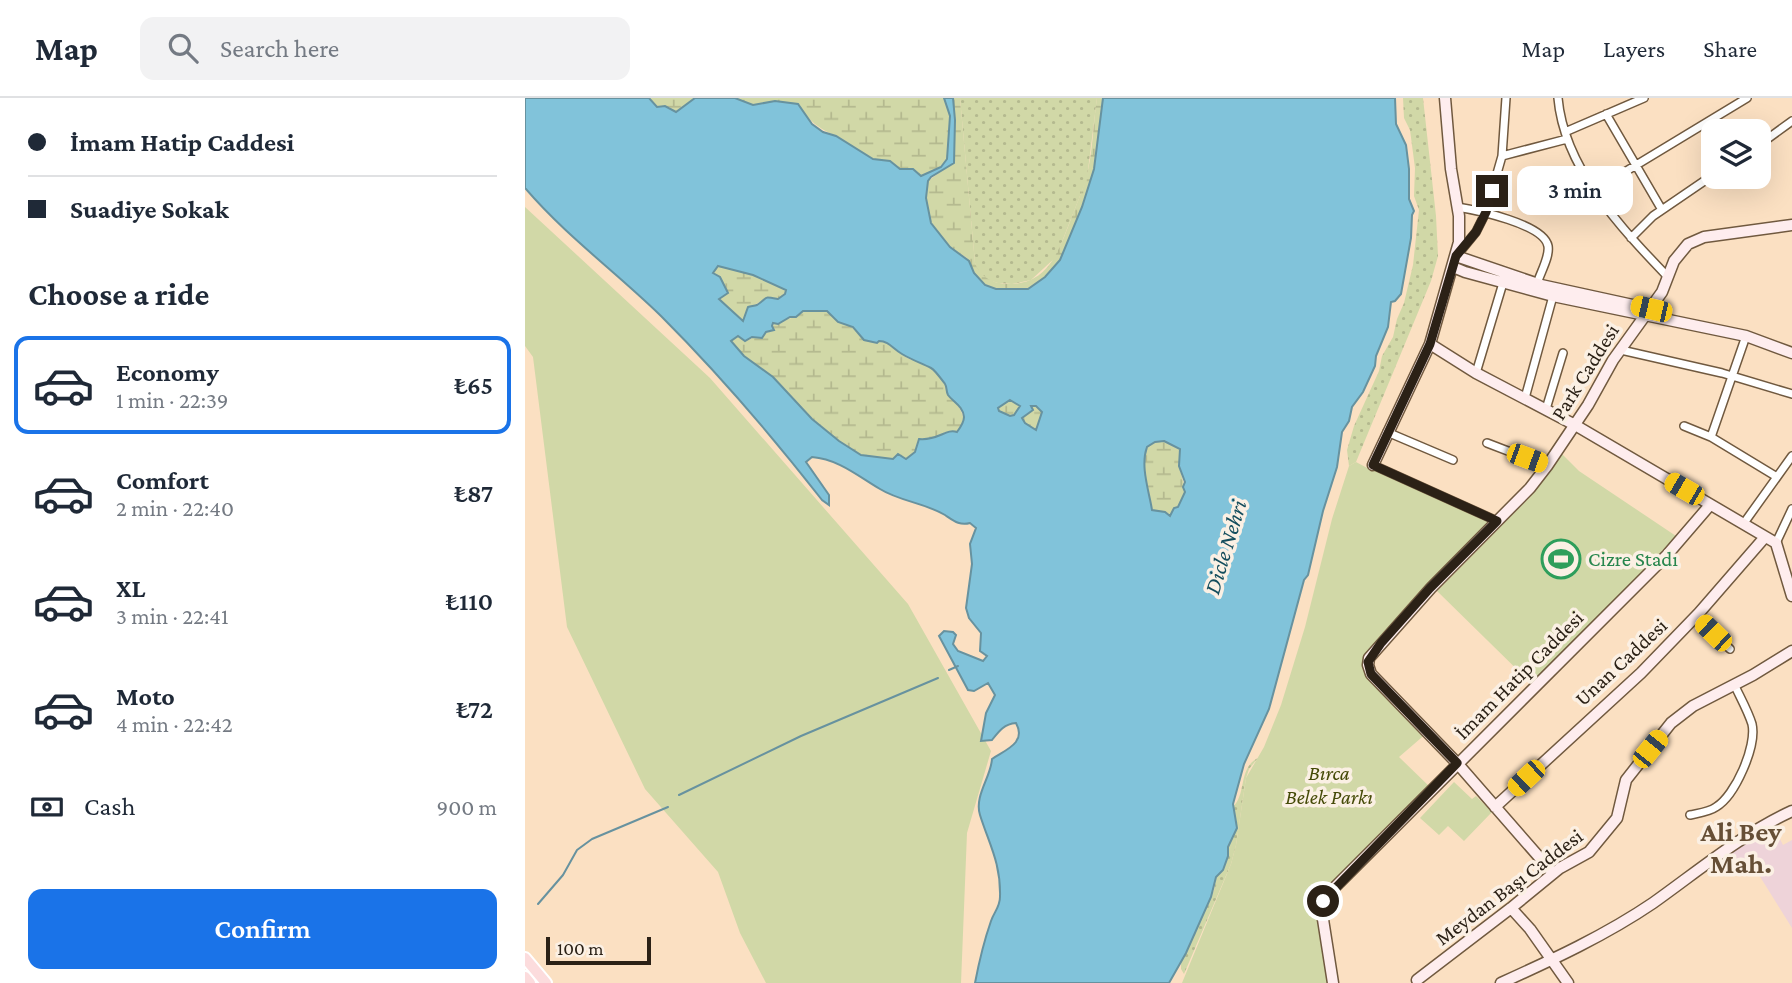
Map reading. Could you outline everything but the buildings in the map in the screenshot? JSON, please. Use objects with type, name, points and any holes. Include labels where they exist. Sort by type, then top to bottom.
[{"type":"main road","points":[[525,958],[546,983]]},
{"type":"main road","points":[[525,977],[530,983]]},
{"type":"street","points":[[1445,98],[1459,242],[1430,344],[1373,465],[1497,521]]},
{"type":"street","points":[[1456,256],[1476,232],[1486,212],[1502,156],[1506,98]]},
{"type":"street","points":[[1558,98],[1566,136],[1579,167],[1630,238],[1668,277]]},
{"type":"street","points":[[1502,156],[1566,136],[1606,114],[1644,98]]},
{"type":"street","points":[[1595,190],[1747,98]]},
{"type":"street","points":[[1606,114],[1662,210]]},
{"type":"street","points":[[1771,136],[1792,121]]},
{"type":"street","points":[[1630,238],[1662,210],[1701,183]]},
{"type":"street","points":[[1457,206],[1486,212],[1537,232],[1545,239],[1547,254],[1537,284]]},
{"type":"street","name":"Park Caddesi","points":[[1553,873],[1457,763],[1371,674],[1368,662],[1381,643],[1430,588],[1530,488],[1548,466],[1621,349],[1662,292],[1674,261],[1688,244],[1697,239],[1792,225]]},
{"type":"street","points":[[1456,256],[1537,284],[1746,336],[1792,353]]},
{"type":"street","points":[[1453,267],[1553,296],[1649,312]]},
{"type":"street","points":[[1476,373],[1503,283]]},
{"type":"street","points":[[1525,398],[1553,296]]},
{"type":"street","points":[[1711,437],[1746,336]]},
{"type":"street","points":[[1430,344],[1476,373],[1546,409],[1776,543]]},
{"type":"street","points":[[1621,349],[1733,376],[1792,394]]},
{"type":"street","points":[[1546,409],[1563,353]]},
{"type":"street","points":[[1684,426],[1711,437],[1777,477]]},
{"type":"street","points":[[1387,432],[1453,460]]},
{"type":"street","points":[[1487,443],[1548,466]]},
{"type":"street","points":[[1744,523],[1792,456]]},
{"type":"street","name":"İmam Hatip Caddesi","points":[[1333,983],[1323,923],[1323,901],[1457,763],[1667,555],[1710,505]]},
{"type":"street","points":[[1792,509],[1776,543],[1792,596]]},
{"type":"street","name":"Unan Caddesi","points":[[1495,807],[1585,721],[1641,673],[1696,617],[1765,537]]},
{"type":"street","points":[[1696,617],[1730,649]]},
{"type":"street","name":"Meydan Başı Caddesi","points":[[1417,980],[1553,873],[1589,852],[1602,839],[1617,818],[1626,780],[1671,723],[1693,706],[1781,660],[1792,651]]},
{"type":"street","points":[[1690,815],[1714,809],[1723,802],[1747,762],[1753,741],[1752,724],[1734,684]]},
{"type":"street","points":[[1501,983],[1552,960],[1651,904],[1770,821],[1792,811]]},
{"type":"street","points":[[1511,908],[1530,929],[1568,983]]},
{"type":"shaded area","points":[[1774,827],[1783,845],[1792,840],[1792,928],[1754,867],[1742,871],[1730,853]]},
{"type":"green space","points":[[649,98],[695,98],[676,113],[669,107],[657,107]]},
{"type":"green space","points":[[735,98],[944,98],[950,116],[947,159],[941,167],[921,176],[869,157],[819,127],[798,104],[775,101],[753,105]]},
{"type":"green space","points":[[953,98],[960,98],[975,263],[989,279],[1009,284],[1034,278],[1043,272],[1057,253],[1086,178],[1097,98],[1103,98],[1094,169],[1082,207],[1060,260],[1045,277],[1028,289],[996,289],[985,285],[974,273],[967,258],[950,247],[931,223],[926,198],[928,181],[951,164],[953,158]]},
{"type":"green space","points":[[960,98],[1097,98],[1087,178],[1056,257],[1031,280],[1012,284],[998,283],[988,280],[978,271],[975,263]]},
{"type":"green space","points":[[1403,98],[1423,98],[1438,256],[1431,281],[1356,462],[1349,466],[1347,450],[1354,426],[1379,371],[1382,356],[1393,337],[1413,265],[1419,210],[1414,196],[1415,168],[1410,130],[1404,118]]},
{"type":"green space","points":[[525,207],[710,378],[908,604],[991,751],[967,833],[961,983],[766,983],[740,933],[718,872],[645,789],[567,627],[533,357],[525,346]]},
{"type":"green space","points":[[718,266],[753,275],[786,290],[785,294],[778,299],[767,299],[757,304],[749,311],[744,321],[718,298],[728,293],[713,273]]},
{"type":"green space","points":[[803,311],[827,311],[856,331],[879,341],[887,341],[904,356],[911,360],[920,360],[933,369],[962,413],[963,420],[957,432],[945,432],[936,438],[918,440],[915,452],[906,459],[898,454],[893,459],[861,455],[839,441],[812,419],[773,377],[744,356],[731,341],[738,336],[747,340],[772,331],[774,322],[796,317]]},
{"type":"green space","points":[[1010,400],[1020,406],[1014,415],[1010,416],[999,411],[998,407]]},
{"type":"green space","points":[[1031,406],[1036,406],[1042,412],[1036,430],[1022,418],[1033,410]]},
{"type":"green space","points":[[1164,441],[1180,449],[1179,466],[1186,492],[1170,516],[1165,512],[1152,510],[1144,470],[1147,447]]},
{"type":"green space","name":"Cizre Stadı","points":[[1562,454],[1579,471],[1676,536],[1532,684],[1437,591],[1530,497]]},
{"type":"green space","name":"Bırca Belek Parkı","points":[[1356,462],[1371,470],[1373,465],[1497,521],[1368,665],[1428,732],[1399,757],[1432,789],[1323,901],[1333,983],[1182,983],[1231,864],[1246,778],[1264,747],[1281,705],[1305,627],[1332,519],[1349,466]]},
{"type":"green space","points":[[1258,758],[1246,778],[1231,864],[1184,974],[1181,959],[1214,890],[1216,877],[1228,856],[1228,847],[1237,828],[1233,807],[1240,795],[1248,768]]},
{"type":"green space","points":[[1454,782],[1472,799],[1476,796],[1492,812],[1464,841],[1448,826],[1439,835],[1420,818]]},
{"type":"water","name":"Dicle Nehri","points":[[525,98],[649,98],[657,107],[665,106],[676,112],[695,98],[735,98],[753,105],[775,101],[798,104],[812,124],[823,132],[836,136],[873,159],[890,161],[900,169],[913,169],[921,176],[941,167],[947,159],[950,116],[944,98],[953,98],[954,163],[928,181],[926,198],[931,223],[950,247],[969,261],[974,273],[985,285],[996,289],[1028,289],[1045,277],[1060,260],[1082,207],[1094,169],[1103,98],[1395,98],[1396,124],[1406,145],[1409,199],[1414,211],[1401,294],[1391,302],[1388,327],[1376,356],[1375,366],[1363,392],[1352,407],[1349,421],[1342,432],[1337,467],[1269,709],[1244,764],[1233,804],[1237,828],[1228,847],[1228,856],[1223,870],[1216,877],[1211,897],[1186,953],[1169,983],[975,983],[986,936],[1000,897],[996,864],[980,815],[979,801],[992,759],[1013,745],[1019,736],[1016,723],[1005,726],[992,740],[981,741],[986,713],[995,695],[988,683],[974,691],[968,690],[939,636],[944,631],[953,632],[956,635],[953,644],[958,651],[983,661],[987,656],[980,651],[981,633],[969,618],[966,608],[972,564],[970,544],[976,528],[970,523],[957,522],[937,511],[887,493],[839,465],[812,457],[806,462],[829,495],[829,505],[822,500],[744,405],[682,338],[557,222],[525,188]],"holes":[[[718,266],[753,275],[786,290],[785,294],[778,299],[766,298],[757,305],[748,307],[743,321],[719,299],[728,293],[720,277],[713,273]],[[803,311],[827,311],[838,322],[853,327],[864,340],[886,342],[906,356],[933,369],[945,384],[948,395],[963,413],[963,421],[957,432],[919,439],[915,452],[906,459],[898,454],[893,459],[861,455],[839,441],[812,419],[773,377],[744,356],[731,341],[738,336],[745,341],[752,337],[762,338],[766,332],[774,330],[773,323],[778,324],[790,317],[796,317]],[[1010,400],[1020,406],[1014,415],[1010,416],[998,408]],[[1031,406],[1036,406],[1042,412],[1036,430],[1022,418],[1033,410]],[[1164,441],[1180,449],[1179,466],[1185,482],[1185,492],[1170,516],[1165,512],[1152,510],[1145,470],[1147,447]]]},
{"type":"waterway","points":[[949,670],[958,666]]},
{"type":"waterway","points":[[679,795],[801,736],[938,678]]},
{"type":"waterway","points":[[538,904],[563,875],[577,850],[592,839],[668,807]]},
{"type":"place","name":"Cizre Stadı","points":[[1561,559]]},
{"type":"district","name":"Ali Bey Mah.","points":[[1741,847]]},
{"type":"route","points":[[1323,901],[1457,763],[1371,674],[1368,662],[1373,652],[1430,588],[1497,521],[1373,465],[1430,344],[1456,256],[1476,232],[1492,191]]}]
